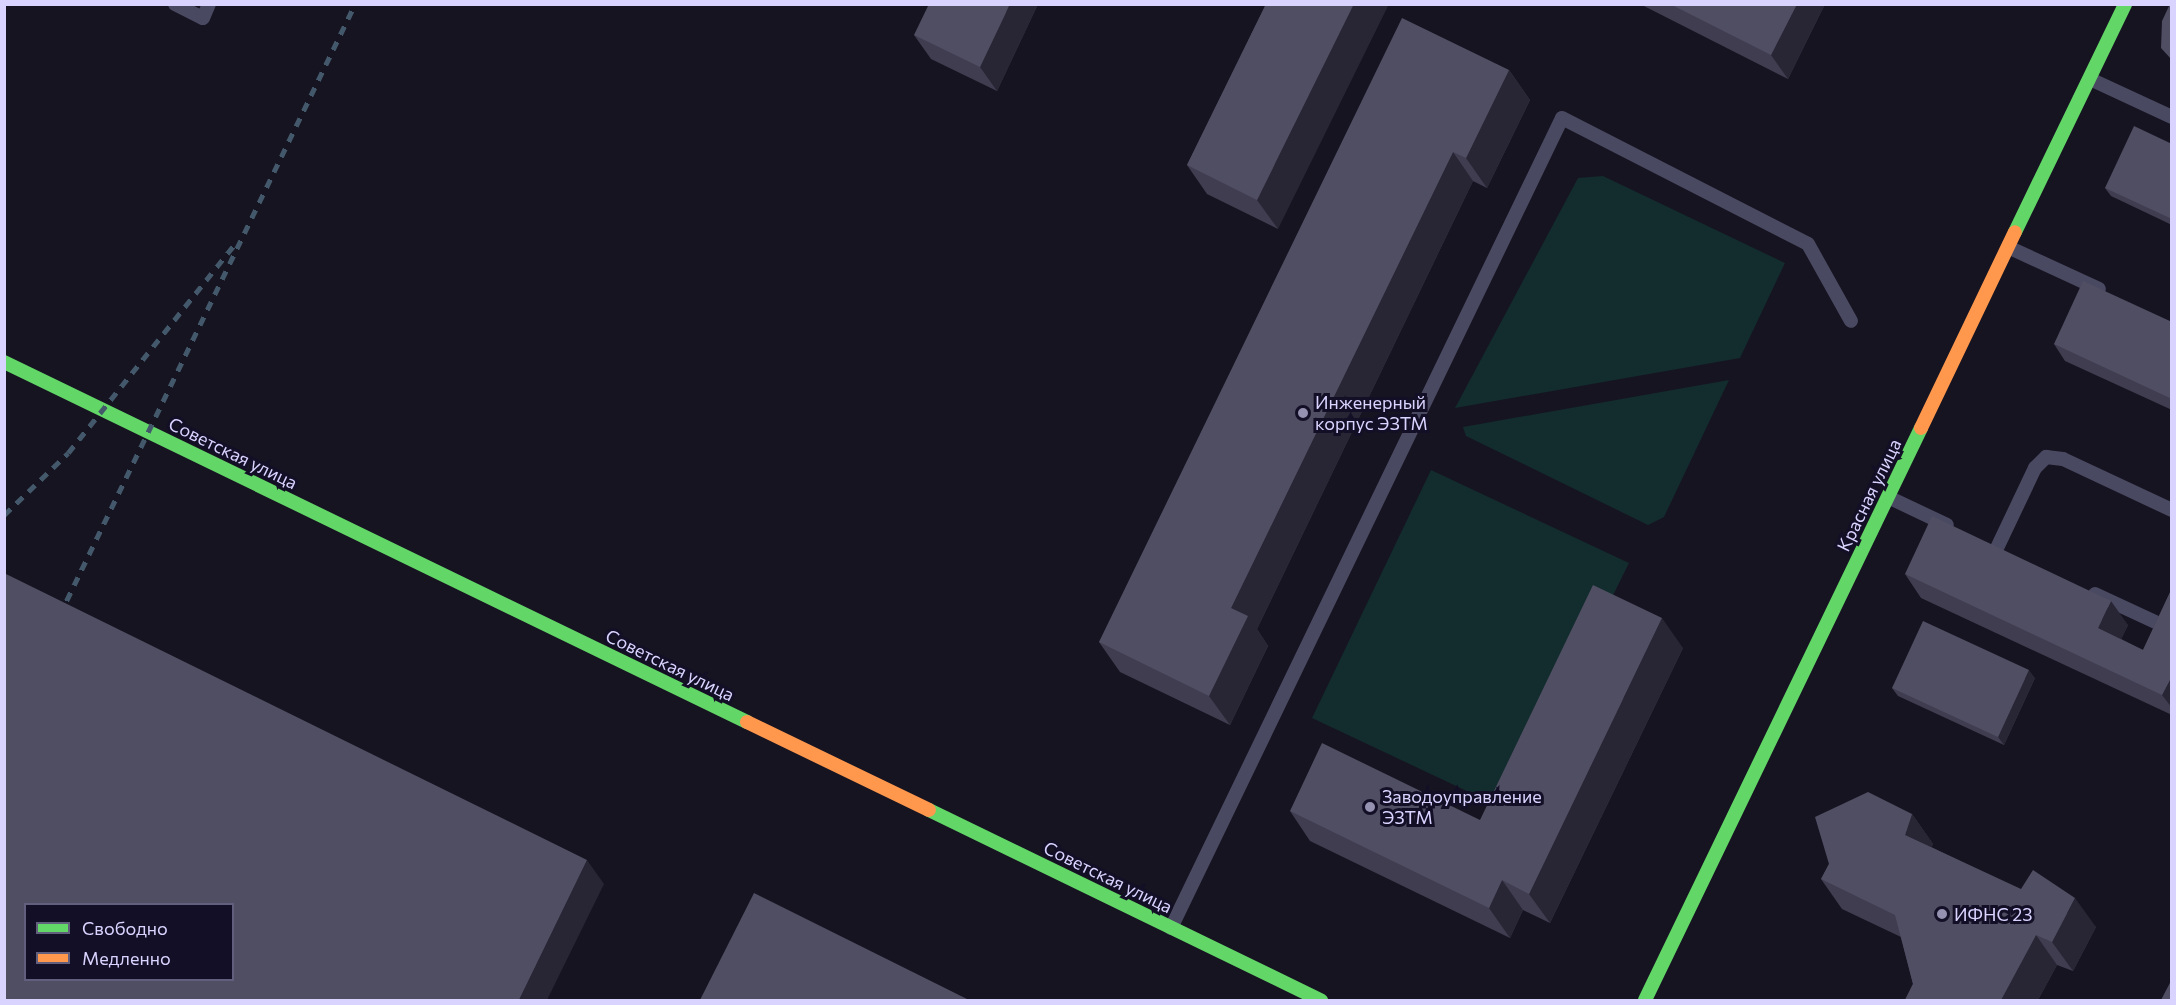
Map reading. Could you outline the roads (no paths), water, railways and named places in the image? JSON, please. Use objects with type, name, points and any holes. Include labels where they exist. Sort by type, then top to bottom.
[{"type":"main road","name":"Красная улица","points":[[1646,1000],[2125,4]]},
{"type":"main road","name":"Советская улица","points":[[4,362],[1321,1000]]},
{"type":"lane","points":[[175,4],[202,18],[209,4]]},
{"type":"lane","points":[[2090,79],[2172,117]]},
{"type":"lane","points":[[1172,928],[1563,118],[1808,244],[1851,321]]},
{"type":"lane","points":[[2008,247],[2112,296]]},
{"type":"lane","points":[[1997,548],[2034,468],[2046,457],[2063,459],[2172,510]]},
{"type":"lane","points":[[1888,497],[1965,533]]},
{"type":"lane","points":[[2081,587],[2162,631],[2172,610]]},
{"type":"railway","points":[[59,616],[355,4]]},
{"type":"railway","points":[[4,515],[68,453],[237,241]]},
{"type":"place","name":"Инженерный корпус ЭЗТМ","points":[[1303,413]]},
{"type":"place","name":"Заводоуправление ЭЗТМ","points":[[1370,807]]},
{"type":"place","name":"ИФНС 23","points":[[1942,914]]}]
